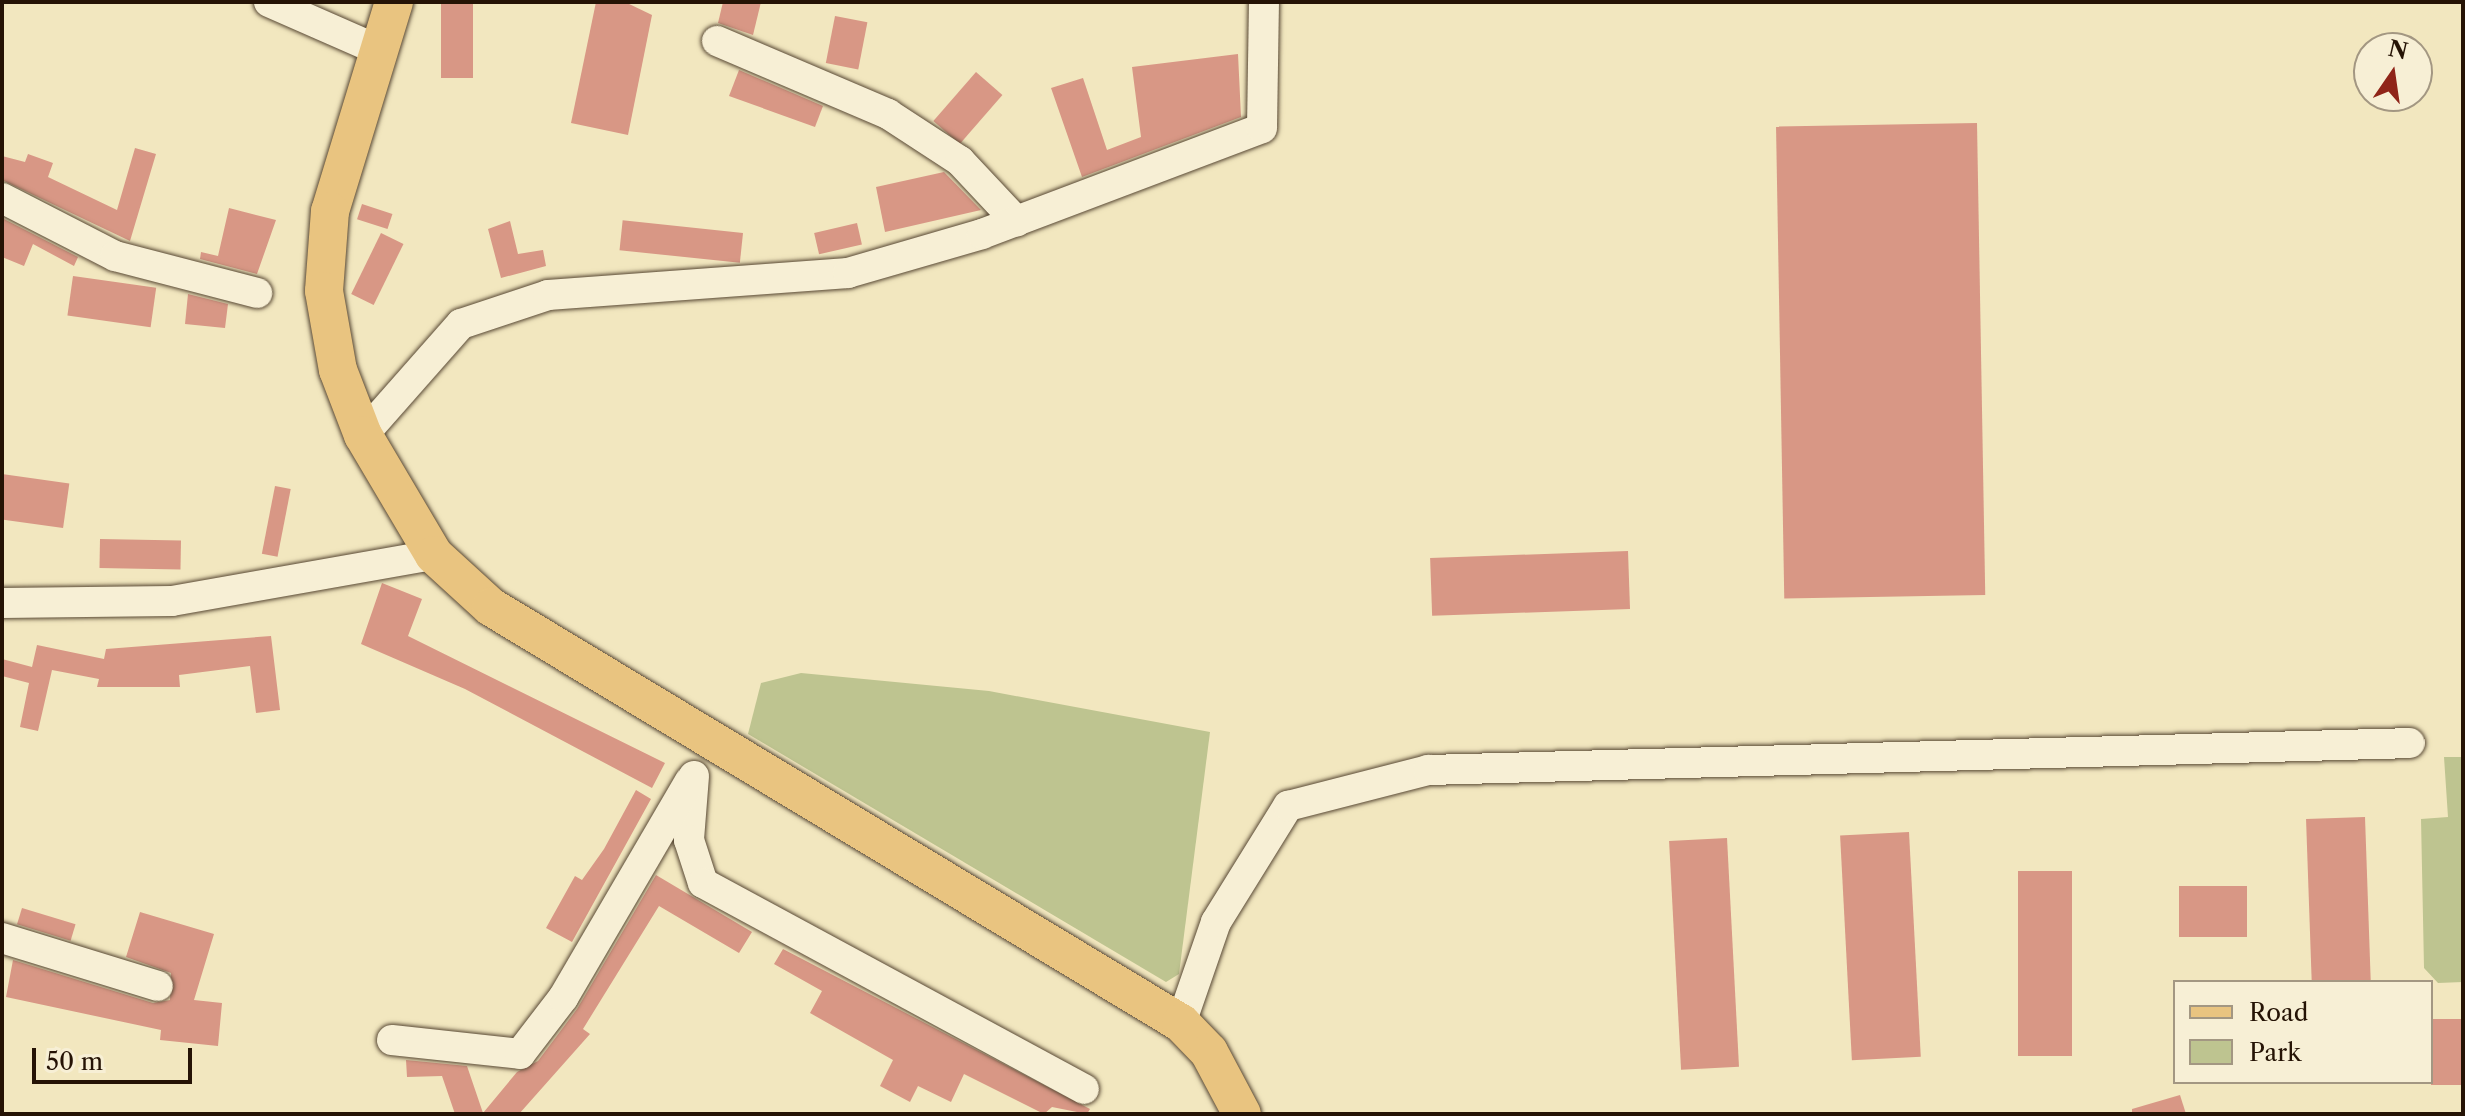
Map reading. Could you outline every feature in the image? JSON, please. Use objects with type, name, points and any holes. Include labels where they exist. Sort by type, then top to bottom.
[{"type":"main road","points":[[394,2],[376,49],[324,253],[327,330],[363,435],[434,555],[491,607],[1181,1023],[1209,1052],[1242,1114]]},
{"type":"street","points":[[269,2],[376,49]]},
{"type":"street","points":[[363,435],[461,324],[548,295],[848,273],[1017,222],[1262,128],[1264,2]]},
{"type":"street","points":[[717,41],[888,114],[960,161],[1017,222]]},
{"type":"street","points":[[2,198],[115,256],[257,293]]},
{"type":"street","points":[[2,603],[172,601],[434,555]]},
{"type":"street","points":[[700,733],[689,840],[703,883],[1084,1089]]},
{"type":"street","points":[[1181,1023],[1216,922],[1288,806],[1428,770],[2410,743]]},
{"type":"street","points":[[392,1040],[520,1054],[563,998],[694,776]]},
{"type":"street","points":[[2,938],[158,986]]},
{"type":"green space","points":[[801,673],[989,691],[1210,732],[1179,974],[1166,982],[748,734],[761,683]]},
{"type":"green space","points":[[2444,757],[2463,757],[2463,982],[2438,983],[2424,968],[2421,819],[2448,817]]},
{"type":"building","points":[[441,2],[473,2],[473,78],[441,78]]},
{"type":"building","points":[[596,2],[625,2],[652,15],[628,135],[571,123]]},
{"type":"building","points":[[723,2],[761,2],[753,35],[718,23]]},
{"type":"building","points":[[835,16],[867,22],[858,69],[826,63]]},
{"type":"building","points":[[1238,54],[1241,117],[1082,177],[1051,88],[1083,78],[1107,150],[1141,137],[1132,67]]},
{"type":"building","points":[[739,70],[823,106],[815,127],[729,96]]},
{"type":"building","points":[[976,72],[1002,95],[960,144],[933,121]]},
{"type":"building","points":[[1977,123],[1985,595],[1784,598],[1776,127]]},
{"type":"building","points":[[135,148],[156,154],[130,241],[2,180],[2,156],[25,162],[28,154],[53,163],[48,177],[117,210]]},
{"type":"building","points":[[944,172],[981,210],[885,232],[876,187]]},
{"type":"building","points":[[362,204],[392,214],[387,229],[357,219]]},
{"type":"building","points":[[229,208],[276,220],[257,274],[200,259],[201,252],[218,256]]},
{"type":"building","points":[[2,218],[78,257],[74,266],[33,244],[24,266],[2,257]]},
{"type":"building","points":[[623,220],[743,233],[740,263],[620,250]]},
{"type":"building","points":[[510,221],[518,254],[543,250],[546,266],[501,278],[488,229]]},
{"type":"building","points":[[857,223],[862,244],[819,254],[814,233]]},
{"type":"building","points":[[381,233],[403,244],[374,305],[351,294]]},
{"type":"building","points":[[73,276],[156,288],[151,327],[67,316]]},
{"type":"building","points":[[188,294],[228,304],[225,328],[185,324]]},
{"type":"building","points":[[2,474],[69,483],[63,528],[2,519]]},
{"type":"building","points":[[275,486],[291,489],[278,557],[262,554]]},
{"type":"building","points":[[100,539],[181,540],[180,569],[99,568]]},
{"type":"building","points":[[1628,551],[1630,609],[1432,616],[1430,558]]},
{"type":"building","points":[[382,583],[422,599],[408,636],[665,763],[652,788],[465,689],[361,644]]},
{"type":"building","points":[[271,636],[280,710],[256,713],[250,666],[179,675],[180,687],[97,687],[99,679],[52,670],[38,731],[20,727],[29,683],[2,676],[2,659],[32,667],[37,645],[104,659],[106,649]]},
{"type":"building","points":[[636,790],[651,799],[572,942],[546,928],[575,876],[582,880],[604,849]]},
{"type":"building","points":[[2365,817],[2371,980],[2312,980],[2306,819]]},
{"type":"building","points":[[1909,832],[1921,1057],[1852,1060],[1840,836]]},
{"type":"building","points":[[1727,838],[1739,1067],[1681,1070],[1669,841]]},
{"type":"building","points":[[2018,871],[2072,871],[2072,1056],[2018,1056]]},
{"type":"building","points":[[656,875],[752,932],[739,953],[659,906],[583,1029],[590,1034],[519,1114],[455,1114],[442,1076],[407,1077],[406,1060],[467,1066],[483,1113],[517,1072],[538,1061],[577,1009]]},
{"type":"building","points":[[2179,886],[2247,886],[2247,937],[2179,937]]},
{"type":"building","points":[[22,908],[76,924],[71,941],[17,924]]},
{"type":"building","points":[[140,912],[214,934],[194,1000],[222,1003],[218,1046],[160,1040],[161,1030],[6,997],[13,960],[153,1003],[170,1000],[171,973],[126,957]]},
{"type":"building","points":[[783,949],[1090,1109],[1087,1114],[1052,1107],[1044,1114],[964,1074],[951,1102],[918,1086],[910,1102],[880,1086],[893,1060],[810,1013],[822,991],[774,964]]},
{"type":"building","points":[[2433,1019],[2463,1019],[2463,1085],[2431,1085]]},
{"type":"building","points":[[2180,1095],[2186,1114],[2132,1114],[2132,1109]]}]
